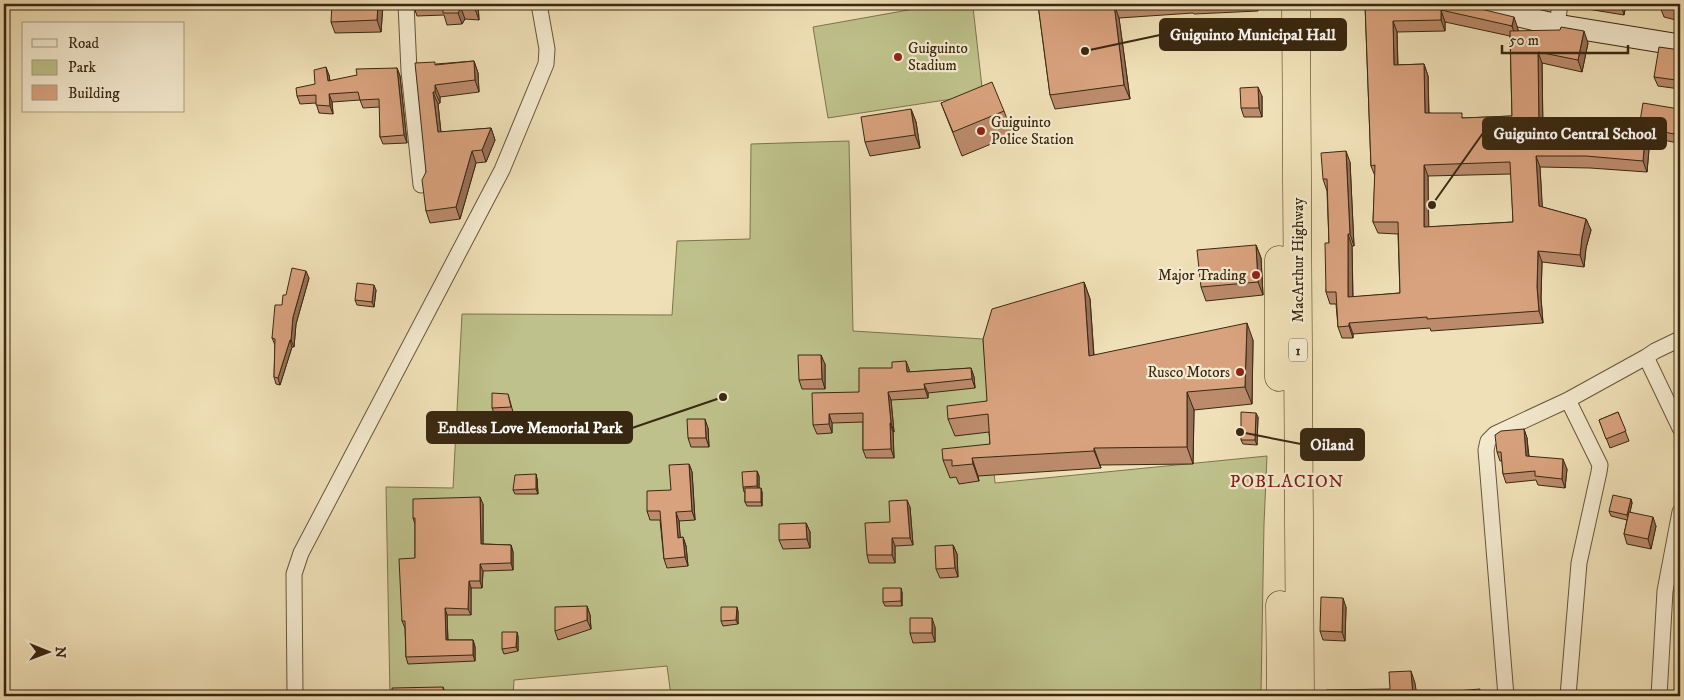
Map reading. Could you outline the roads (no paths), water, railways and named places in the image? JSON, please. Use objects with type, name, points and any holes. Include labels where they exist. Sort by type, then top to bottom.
[{"type":"highway","name":"MacArthur Highway","points":[[1278,4],[1281,696]]},
{"type":"highway","name":"MacArthur Highway","points":[[1296,4],[1300,696]]},
{"type":"street","points":[[406,4],[409,71],[421,185]]},
{"type":"street","points":[[296,696],[294,574],[301,553],[502,170],[546,64],[547,49],[539,4]]},
{"type":"street","points":[[1469,4],[1557,25],[1680,46]]},
{"type":"street","points":[[1557,25],[1560,4]]},
{"type":"street","points":[[1506,696],[1486,450],[1488,440],[1495,434],[1568,400],[1646,358],[1654,351],[1680,339]]},
{"type":"street","points":[[1646,358],[1680,428]]},
{"type":"street","points":[[1568,400],[1600,465],[1579,563],[1568,696]]},
{"type":"street","points":[[1659,696],[1665,590],[1680,512]]},
{"type":"place","name":"Guiguinto Municipal Hall","points":[[1085,51]]},
{"type":"place","name":"Guiguinto Stadium","points":[[898,57]]},
{"type":"place","name":"Guiguinto Police Station","points":[[981,131]]},
{"type":"place","name":"Guiguinto Central School","points":[[1432,205]]},
{"type":"place","name":"Major Trading","points":[[1256,275]]},
{"type":"place","name":"Rusco Motors","points":[[1240,372]]},
{"type":"place","name":"Endless Love Memorial Park","points":[[723,397]]},
{"type":"place","name":"Oiland","points":[[1240,432]]},
{"type":"district","name":"POBLACION","points":[[1287,481]]}]
